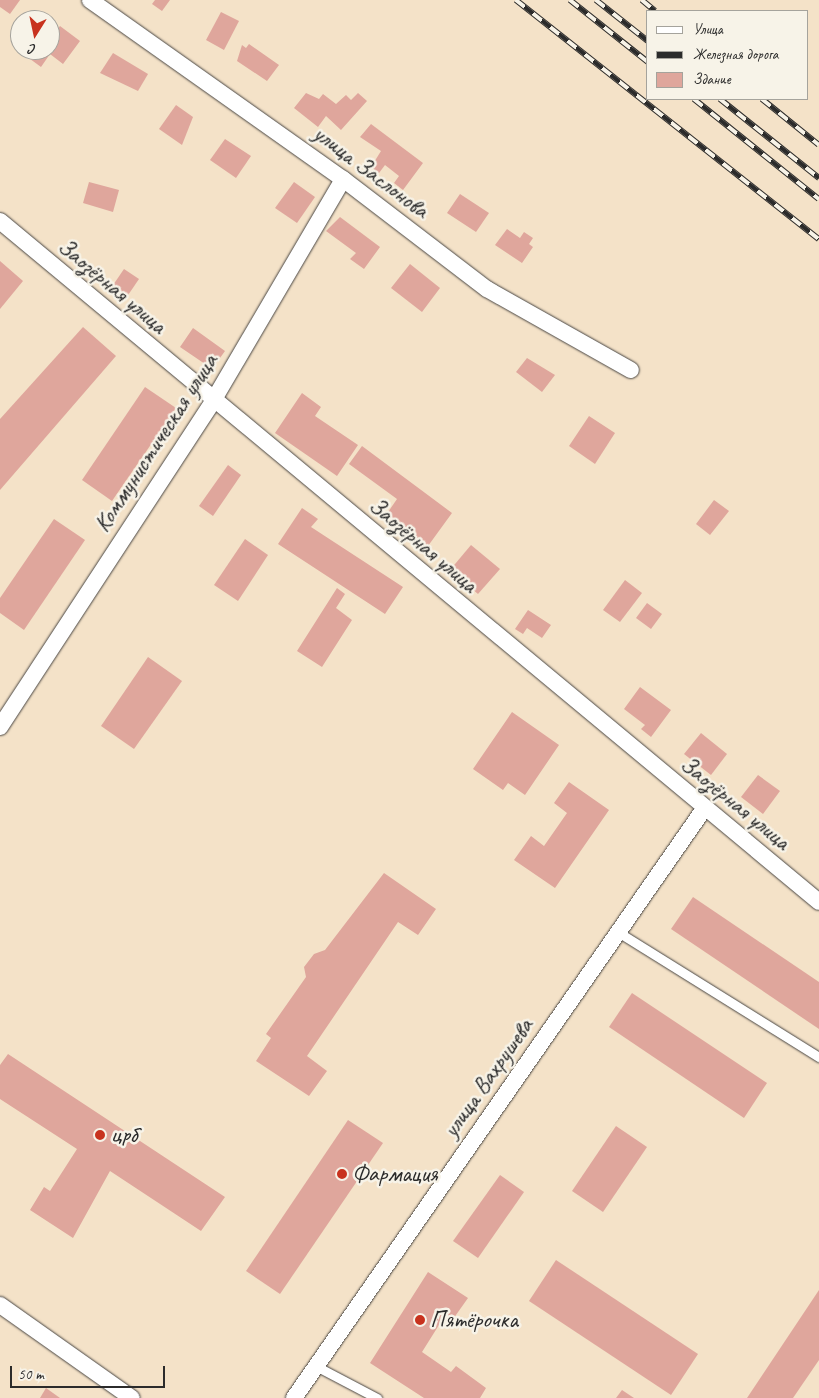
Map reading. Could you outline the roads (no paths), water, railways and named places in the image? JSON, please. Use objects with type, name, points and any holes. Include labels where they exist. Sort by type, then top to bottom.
[{"type":"street","name":"улица Заслонова","points":[[90,0],[343,179],[487,289],[631,370]]},
{"type":"street","name":"Коммунистическая улица","points":[[0,727],[213,401],[343,179]]},
{"type":"street","name":"Заозёрная улица","points":[[0,221],[213,401],[704,809],[819,902]]},
{"type":"street","name":"улица Вахрушева","points":[[294,1398],[704,809]]},
{"type":"street","points":[[0,1305],[132,1398]]},
{"type":"lane","points":[[618,932],[819,1057]]},
{"type":"lane","points":[[316,1366],[377,1398]]},
{"type":"railway","points":[[516,0],[819,239]]},
{"type":"railway","points":[[570,0],[646,60]]},
{"type":"railway","points":[[596,0],[646,39]]},
{"type":"railway","points":[[642,0],[654,10]]},
{"type":"railway","points":[[695,100],[819,199]]},
{"type":"railway","points":[[721,100],[819,178]]},
{"type":"railway","points":[[763,100],[819,145]]},
{"type":"place","name":"црб","points":[[100,1135]]},
{"type":"place","name":"Фармация","points":[[342,1174]]},
{"type":"place","name":"Пятёрочка","points":[[420,1320]]}]
